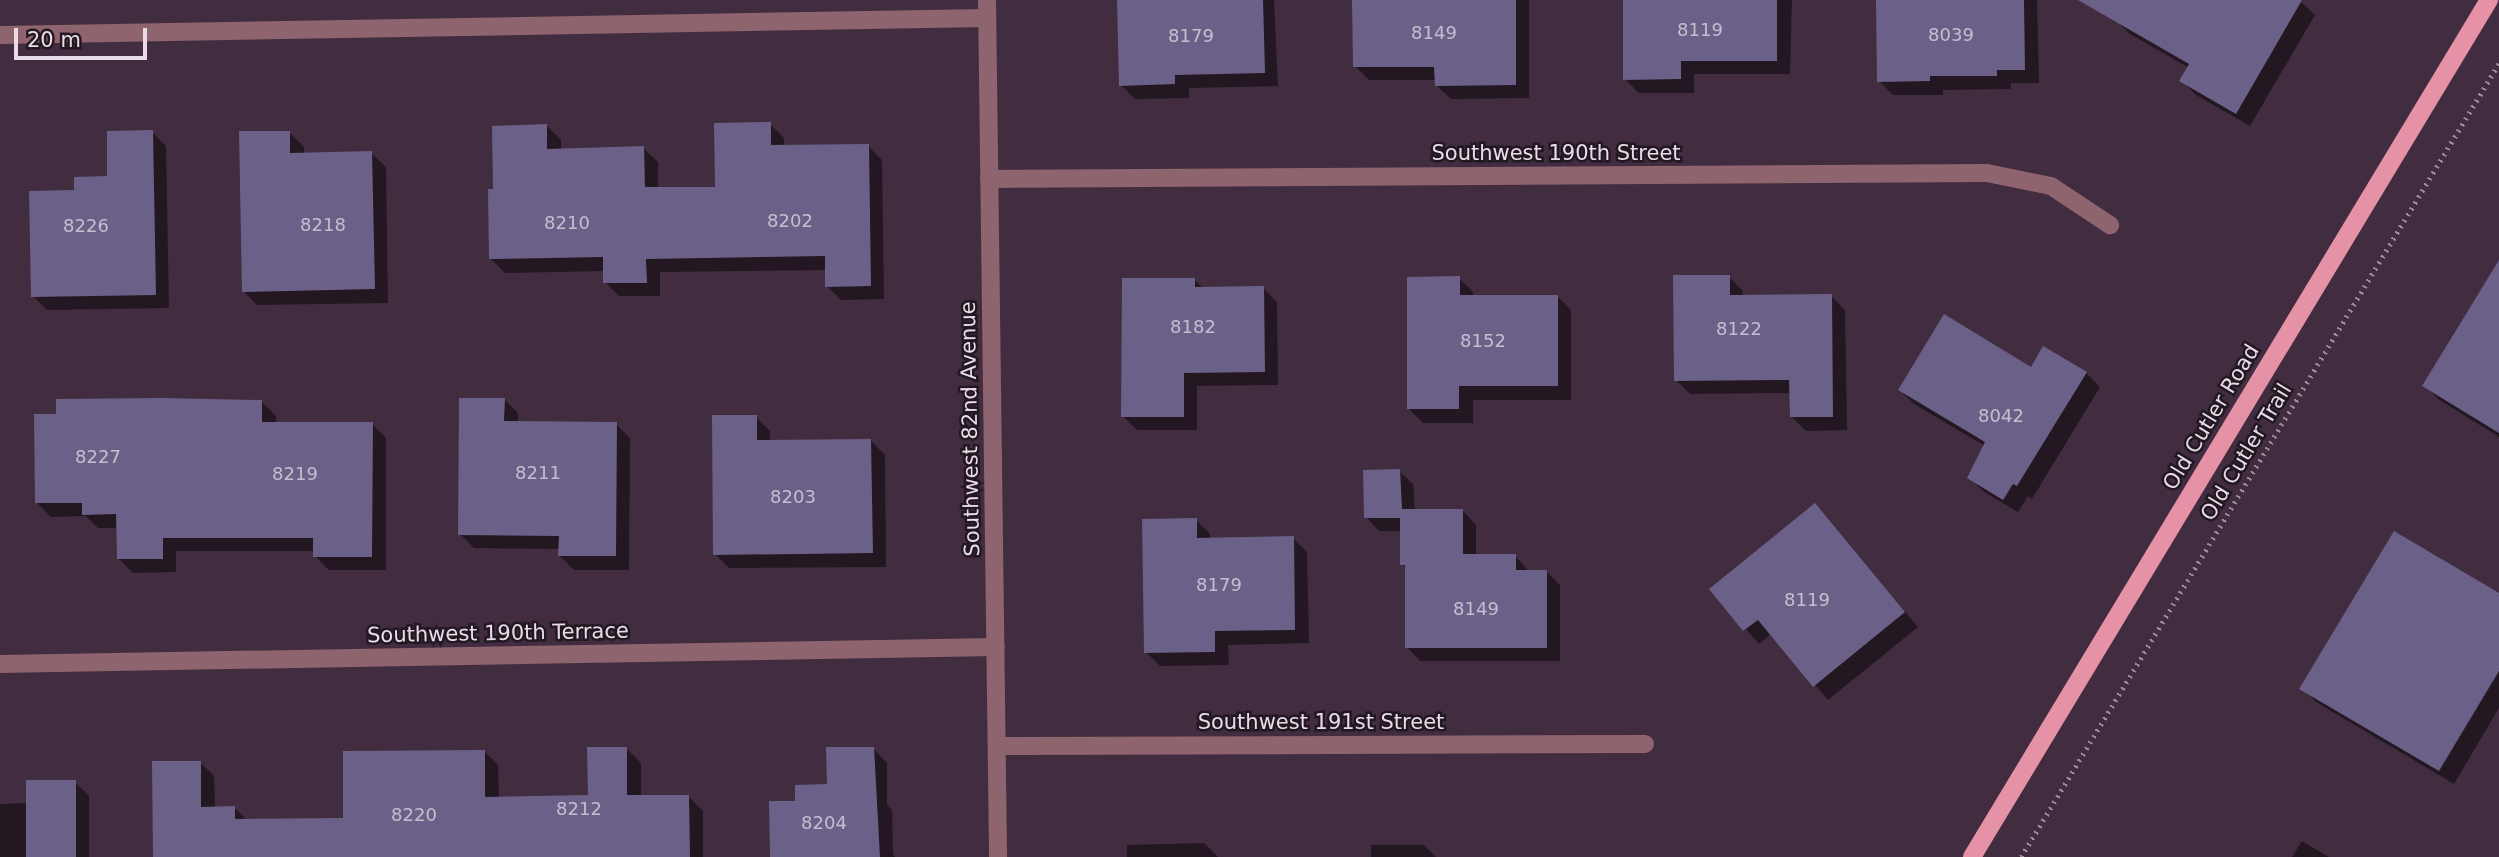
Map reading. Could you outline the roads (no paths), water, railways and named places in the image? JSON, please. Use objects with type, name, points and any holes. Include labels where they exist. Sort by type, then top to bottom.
[{"type":"main road","name":"Old Cutler Road","points":[[1972,857],[2489,0]]},
{"type":"street","points":[[0,35],[987,9]]},
{"type":"street","name":"Southwest 82nd Avenue","points":[[987,9],[998,857]]},
{"type":"street","name":"Southwest 190th Street","points":[[989,179],[1987,173],[2051,186],[2110,225]]},
{"type":"street","name":"Southwest 190th Terrace","points":[[0,664],[996,648]]},
{"type":"street","name":"Southwest 191st Street","points":[[997,746],[1645,744]]}]
